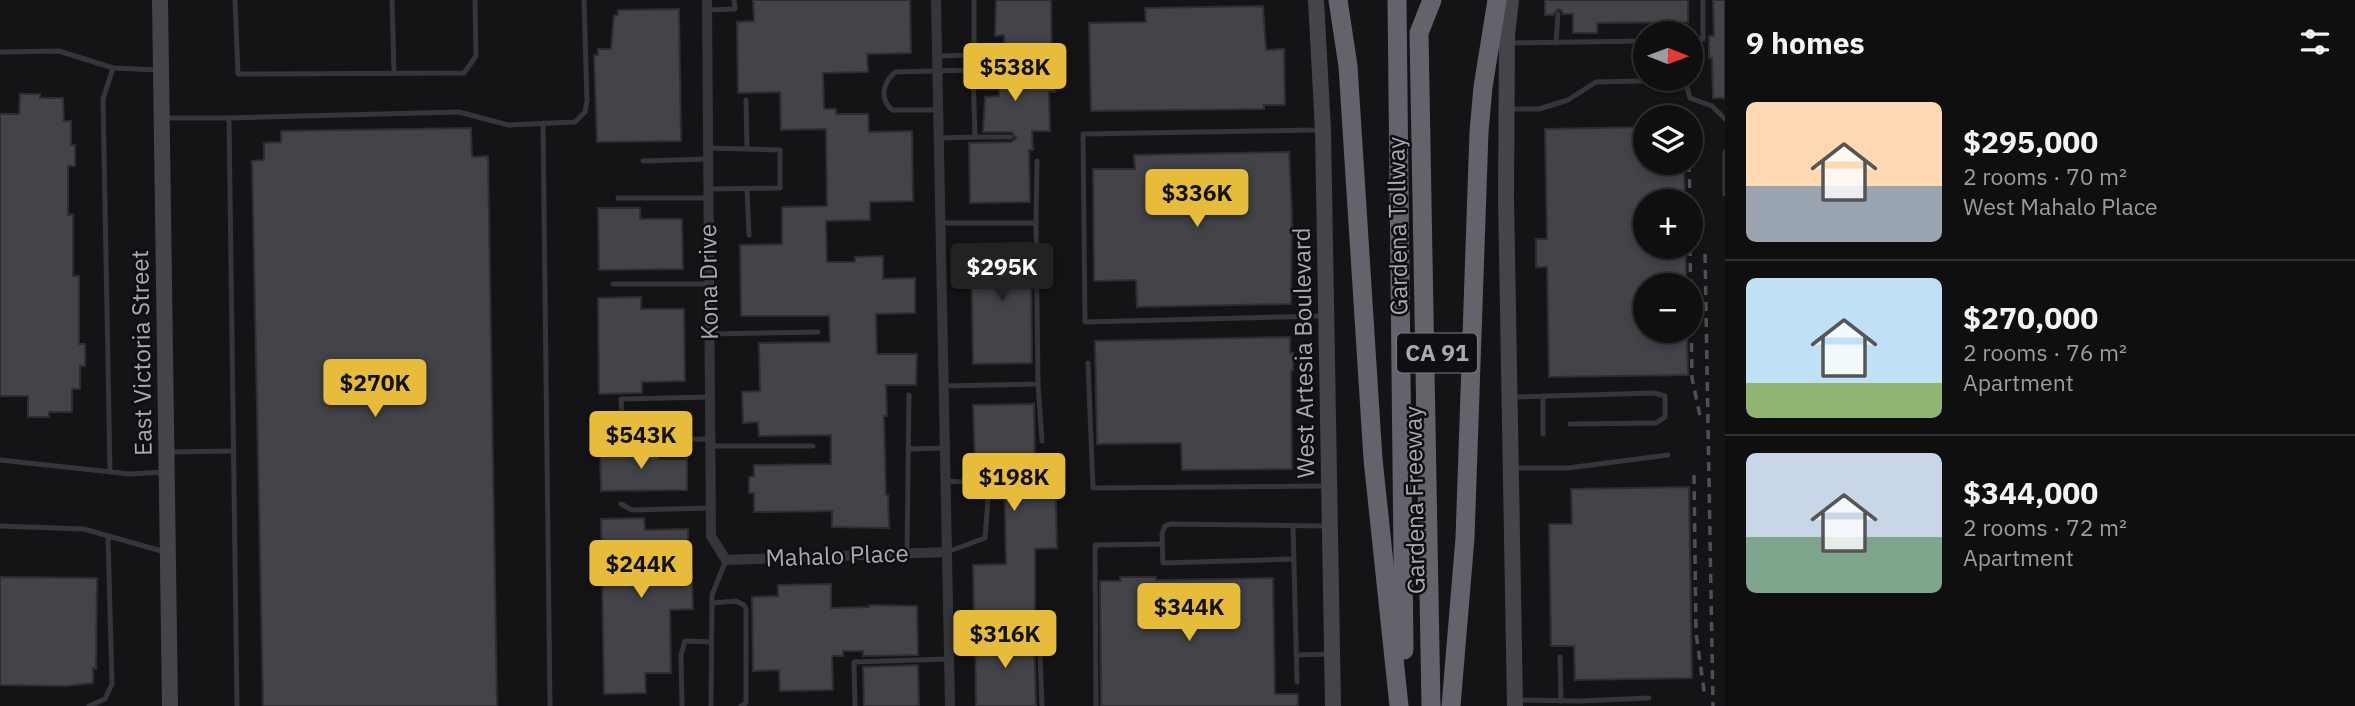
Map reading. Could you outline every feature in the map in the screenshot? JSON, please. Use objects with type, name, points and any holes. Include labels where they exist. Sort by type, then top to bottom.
[{"type":"highway","points":[[1338,0],[1348,66],[1373,459],[1399,706]]},
{"type":"highway","name":"Gardena Freeway","points":[[1397,0],[1405,706]]},
{"type":"highway","name":"Gardena Freeway","points":[[1432,0],[1444,706]]},
{"type":"highway","name":"Gardena Tollway","points":[[1431,706],[1419,33],[1432,0]]},
{"type":"highway","points":[[1451,706],[1465,538],[1480,121],[1497,0]]},
{"type":"highway","name":"Gardena Tollway","points":[[1400,244],[1413,275],[1419,706]]},
{"type":"main road","name":"East Victoria Street","points":[[160,0],[170,706]]},
{"type":"main road","name":"West Artesia Boulevard","points":[[1316,0],[1322,130],[1333,706]]},
{"type":"main road","points":[[1511,0],[1507,43],[1507,109],[1515,703]]},
{"type":"street","points":[[936,0],[950,706]]},
{"type":"street","name":"Kona Drive","points":[[707,5],[711,536],[726,559]]},
{"type":"street","name":"Mahalo Place","points":[[726,559],[947,552]]},
{"type":"lane","points":[[235,0],[238,74],[464,73],[476,56],[475,0]]},
{"type":"lane","points":[[392,0],[394,73]]},
{"type":"lane","points":[[162,118],[459,112],[508,125],[575,122],[585,112],[584,0]]},
{"type":"lane","points":[[707,5],[735,9],[734,0]]},
{"type":"lane","points":[[937,56],[970,55],[974,48],[974,0]]},
{"type":"lane","points":[[1703,0],[1703,21]]},
{"type":"lane","points":[[1556,44],[1558,15]]},
{"type":"lane","points":[[1507,43],[1633,41]]},
{"type":"lane","points":[[0,51],[58,51],[113,68],[161,71]]},
{"type":"lane","points":[[110,471],[103,99],[113,68]]},
{"type":"lane","points":[[938,110],[892,110],[886,104],[886,80],[895,72],[973,70],[975,137]]},
{"type":"lane","points":[[1507,109],[1539,109],[1568,100],[1596,82],[1685,80],[1690,98],[1712,106],[1725,119]]},
{"type":"lane","points":[[746,100],[747,149]]},
{"type":"lane","points":[[229,118],[237,706]]},
{"type":"lane","points":[[543,123],[550,706]]},
{"type":"lane","points":[[1322,130],[1083,134],[1085,323],[1326,316]]},
{"type":"lane","points":[[939,138],[1011,136]]},
{"type":"lane","points":[[618,198],[780,188],[780,150],[747,149],[643,161]]},
{"type":"lane","points":[[1725,152],[1725,194]]},
{"type":"lane","points":[[1037,161],[1038,384],[1042,441]]},
{"type":"lane","points":[[747,189],[749,235]]},
{"type":"lane","points":[[940,223],[1036,223]]},
{"type":"lane","points":[[613,284],[709,284]]},
{"type":"lane","points":[[710,334],[818,332]]},
{"type":"lane","points":[[1088,363],[1093,488],[1329,486]]},
{"type":"lane","points":[[944,386],[1038,384]]},
{"type":"lane","points":[[1509,397],[1654,393],[1665,396],[1665,418],[1656,423],[1570,424]]},
{"type":"lane","points":[[907,554],[909,395]]},
{"type":"lane","points":[[1542,396],[1543,434]]},
{"type":"lane","points":[[710,397],[621,399],[623,440],[813,446]]},
{"type":"lane","points":[[908,449],[945,448]]},
{"type":"lane","points":[[166,452],[234,451]]},
{"type":"lane","points":[[1510,468],[1568,468],[1668,455]]},
{"type":"lane","points":[[0,460],[130,474],[167,471]]},
{"type":"lane","points":[[946,481],[983,483],[988,500],[985,538],[947,552]]},
{"type":"lane","points":[[621,504],[632,510],[711,508]]},
{"type":"lane","points":[[1293,559],[1163,563],[1162,534],[1165,526],[1170,524],[1329,526]]},
{"type":"lane","points":[[1293,525],[1297,682]]},
{"type":"lane","points":[[0,526],[84,529],[168,552]]},
{"type":"lane","points":[[89,706],[105,699],[112,684],[108,536]]},
{"type":"lane","points":[[1096,706],[1095,545],[1162,544]]},
{"type":"lane","points":[[711,706],[712,603],[715,585],[726,559]]},
{"type":"lane","points":[[712,603],[736,601],[746,609],[746,703],[741,706]]},
{"type":"lane","points":[[948,631],[1039,628],[1042,706]]},
{"type":"lane","points":[[682,706],[681,655],[685,641],[711,642]]},
{"type":"lane","points":[[1296,655],[1332,654]]},
{"type":"lane","points":[[1560,657],[1561,701]]},
{"type":"lane","points":[[855,706],[854,662],[949,659]]},
{"type":"lane","points":[[1515,703],[1649,698]]},
{"type":"building","points":[[753,0],[910,0],[911,53],[867,54],[868,72],[823,73],[824,109],[836,109],[836,114],[868,114],[869,132],[912,131],[913,201],[870,202],[870,220],[826,221],[827,262],[855,262],[855,257],[883,256],[883,279],[915,278],[915,313],[876,314],[877,354],[917,354],[916,385],[886,385],[887,416],[884,416],[889,528],[832,527],[832,511],[754,512],[754,493],[749,493],[749,477],[754,476],[754,465],[831,464],[831,435],[759,436],[758,422],[743,423],[742,392],[760,391],[759,343],[830,342],[829,316],[741,316],[740,245],[782,244],[782,207],[827,206],[826,129],[781,130],[780,92],[738,93],[737,22],[754,21]]},
{"type":"building","points":[[996,0],[1051,0],[1052,74],[1055,74],[1055,92],[1049,92],[1050,131],[1032,131],[1033,150],[1029,150],[1030,202],[970,203],[969,143],[1011,142],[1016,138],[1012,132],[983,132],[985,97],[999,96],[1000,69],[1004,64],[1004,35],[995,36]]},
{"type":"building","points":[[1545,0],[1688,0],[1688,21],[1597,23],[1597,33],[1573,33],[1573,14],[1563,14],[1558,9],[1553,15],[1545,15]]},
{"type":"building","points":[[1713,0],[1725,0],[1725,98],[1713,98],[1709,36],[1714,36]]},
{"type":"building","points":[[1263,6],[1266,50],[1284,49],[1285,105],[1264,105],[1264,109],[1091,111],[1089,23],[1146,22],[1145,8]]},
{"type":"building","points":[[679,9],[681,141],[597,142],[594,55],[598,55],[598,49],[611,49],[614,15],[618,15],[618,10]]},
{"type":"building","points":[[20,94],[40,94],[40,98],[63,98],[64,121],[71,121],[71,145],[75,145],[75,166],[68,166],[68,215],[73,214],[73,276],[79,276],[79,344],[85,344],[85,366],[80,366],[80,389],[72,389],[72,412],[49,412],[49,417],[28,417],[28,396],[0,396],[0,114],[19,114]]},
{"type":"building","points":[[1633,127],[1633,175],[1684,175],[1685,189],[1633,189],[1633,259],[1686,259],[1686,273],[1633,273],[1633,343],[1687,343],[1688,375],[1549,377],[1547,267],[1536,267],[1536,239],[1547,239],[1545,129]]},
{"type":"building","points":[[471,128],[472,157],[488,156],[497,706],[263,706],[252,161],[264,160],[264,143],[281,142],[281,131]]},
{"type":"building","points":[[1289,152],[1292,214],[1291,304],[1137,307],[1136,280],[1094,281],[1093,169],[1135,169],[1134,155]]},
{"type":"building","points":[[598,208],[640,208],[640,219],[682,219],[683,269],[599,270]]},
{"type":"building","points":[[1031,243],[1032,363],[973,364],[971,244]]},
{"type":"building","points":[[641,297],[641,309],[684,309],[685,381],[642,382],[642,393],[599,394],[598,298]]},
{"type":"building","points":[[1290,337],[1290,353],[1293,353],[1292,469],[1182,470],[1181,443],[1097,444],[1095,341]]},
{"type":"building","points":[[1034,404],[1035,464],[1055,464],[1057,548],[1035,549],[1035,623],[974,625],[973,565],[1006,564],[1004,464],[975,464],[973,405]]},
{"type":"building","points":[[600,448],[659,449],[659,459],[687,459],[687,490],[601,491]]},
{"type":"building","points":[[1689,487],[1692,678],[1575,680],[1574,646],[1551,646],[1549,524],[1572,524],[1571,489]]},
{"type":"building","points":[[644,518],[645,530],[688,529],[688,573],[692,573],[693,609],[670,610],[671,673],[645,673],[646,693],[604,694],[601,519]]},
{"type":"building","points":[[0,577],[97,578],[96,669],[93,668],[93,683],[66,686],[0,685]]},
{"type":"building","points":[[1120,577],[1156,577],[1156,580],[1273,578],[1275,694],[1298,694],[1298,706],[1101,706],[1100,581],[1121,581]]},
{"type":"building","points":[[831,584],[831,608],[869,605],[917,606],[918,655],[863,656],[863,651],[843,651],[843,656],[832,656],[833,690],[780,691],[779,670],[753,671],[752,597],[778,596],[778,585]]},
{"type":"building","points":[[1034,633],[1036,706],[976,706],[975,635]]},
{"type":"building","points":[[918,665],[919,706],[864,706],[863,667]]},
{"type":"railway","points":[[1689,175],[1690,189]]},
{"type":"railway","points":[[1705,254],[1713,706]]},
{"type":"railway","points":[[1690,259],[1692,378],[1701,421]]},
{"type":"railway","points":[[1694,475],[1696,633],[1705,698]]}]
